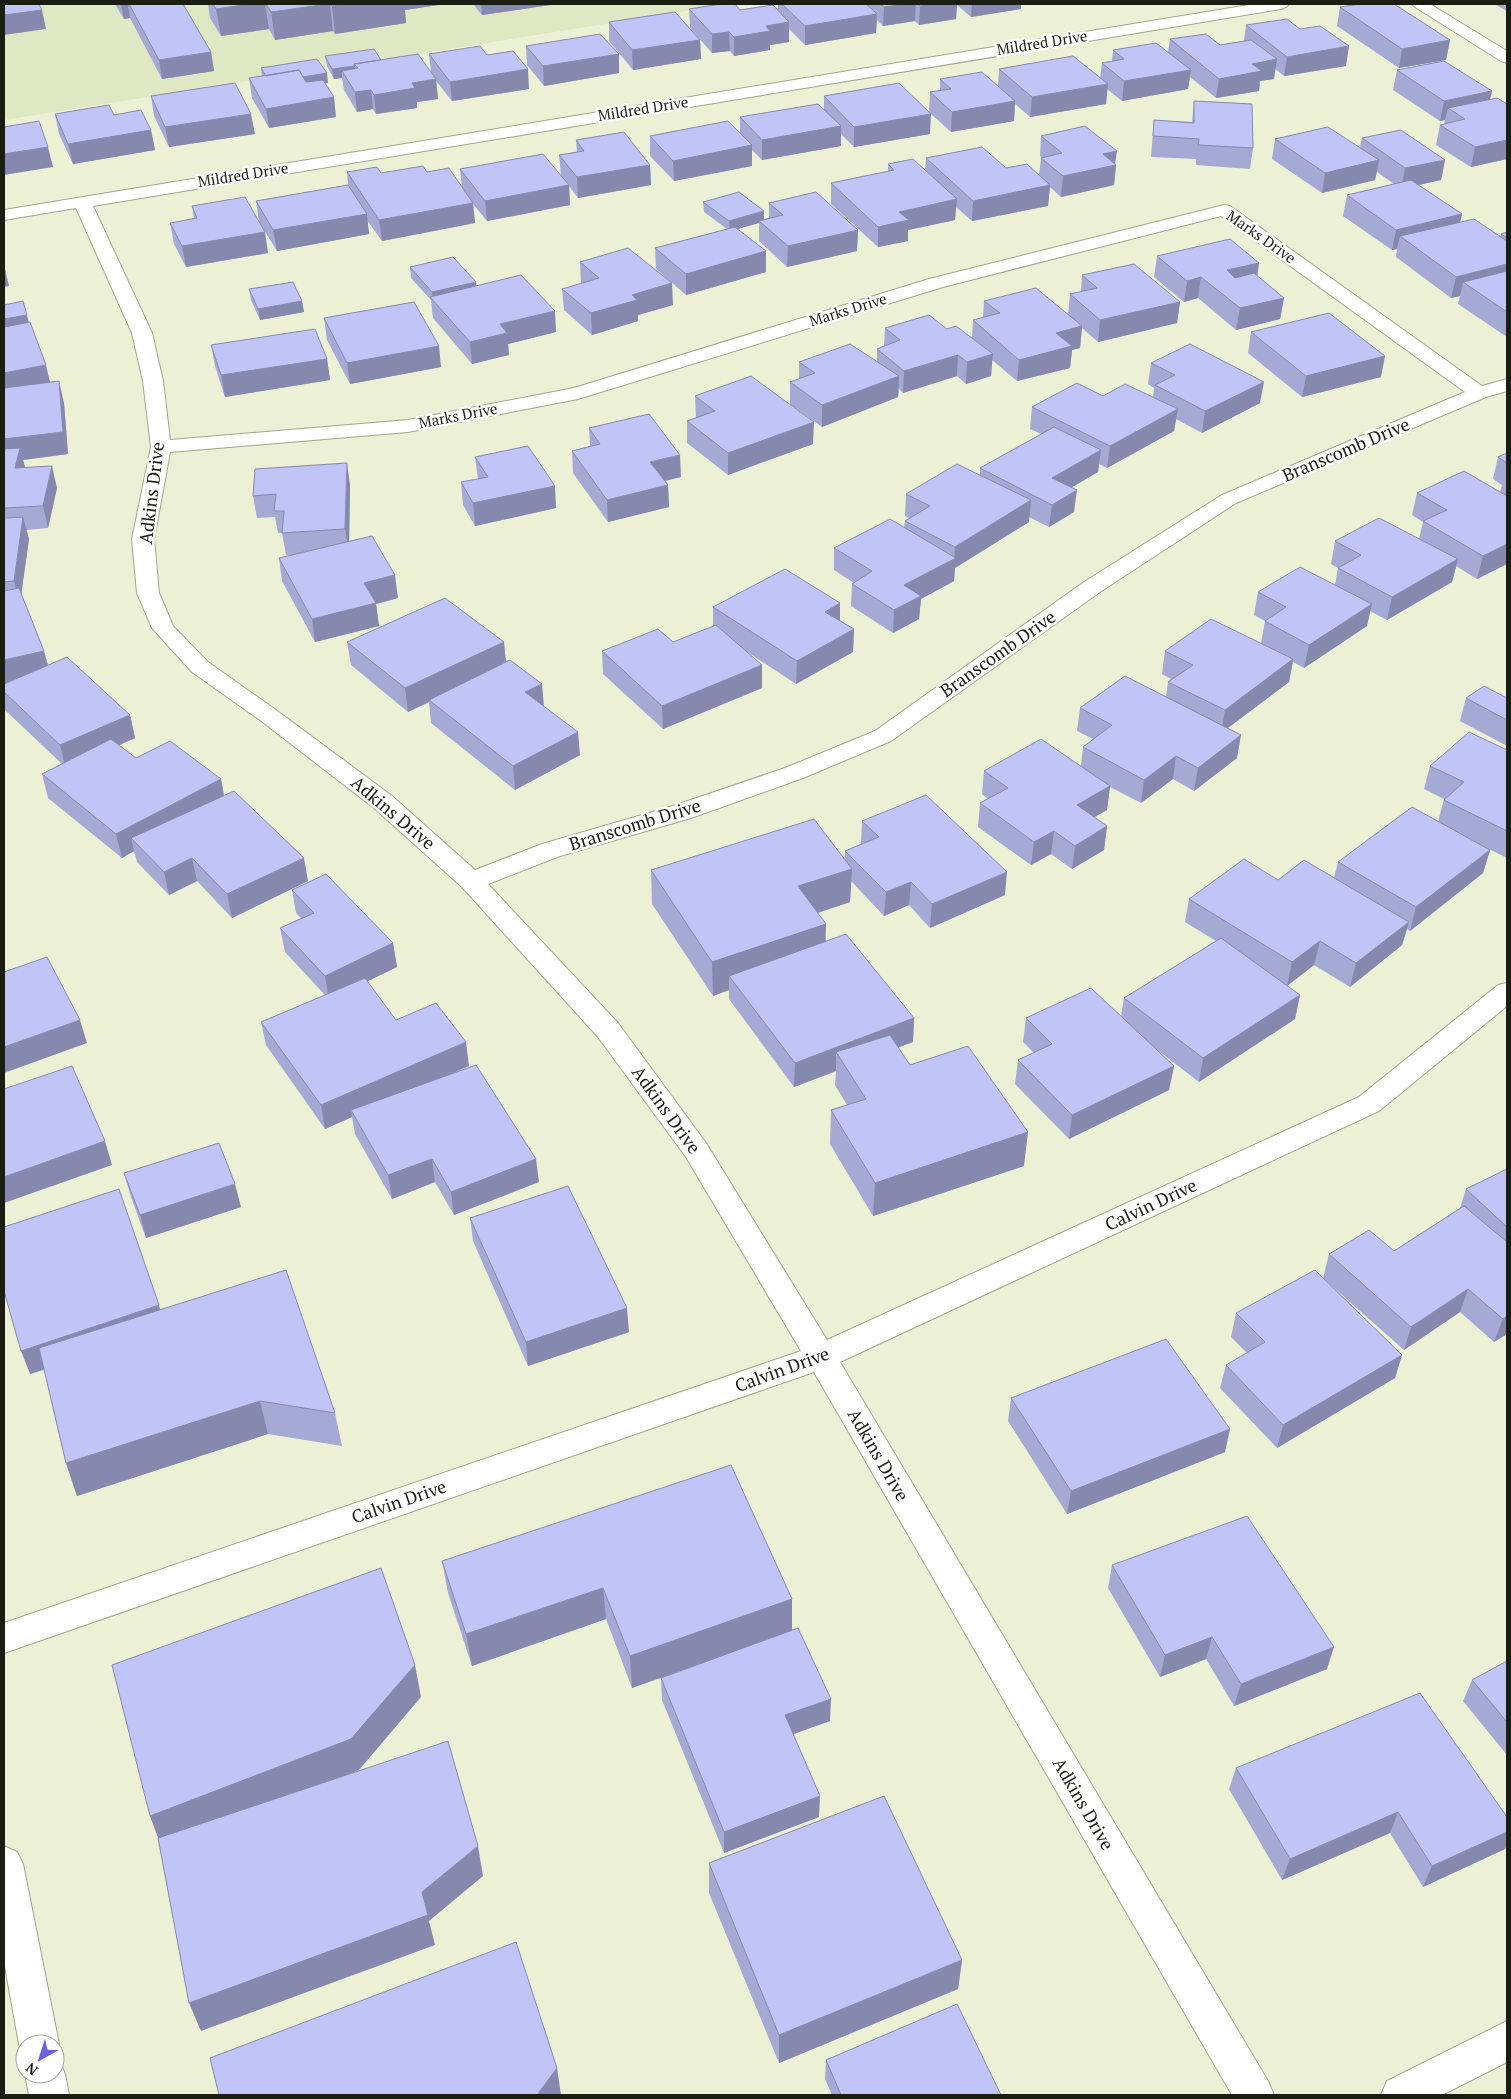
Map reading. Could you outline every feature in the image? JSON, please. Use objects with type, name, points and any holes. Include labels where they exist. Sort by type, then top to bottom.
[{"type":"street","name":"Mildred Drive","points":[[4,215],[1281,4]]},
{"type":"street","points":[[1420,4],[1507,58]]},
{"type":"street","name":"Adkins Drive","points":[[82,201],[142,333],[152,381],[161,447],[143,539],[148,593],[163,628],[200,668],[268,715],[383,802],[470,882],[608,1030],[696,1150],[821,1357],[1254,2095]]},
{"type":"street","name":"Marks Drive","points":[[161,447],[408,426],[578,393],[936,283],[1224,210],[1479,393]]},
{"type":"street","name":"Branscomb Drive","points":[[470,882],[551,850],[682,812],[794,774],[883,736],[1092,587],[1229,499],[1479,393],[1507,385]]},
{"type":"street","name":"Calvin Drive","points":[[4,1638],[821,1357],[1369,1104],[1507,992]]},
{"type":"street","points":[[4,1864],[37,2034]]},
{"type":"street","points":[[1401,2095],[1507,2041]]},
{"type":"shaded area","points":[[4,4],[730,4],[4,120]]},
{"type":"building","points":[[4,4],[39,4],[42,10],[4,15]]},
{"type":"building","points":[[129,4],[183,4],[211,52],[159,60]]},
{"type":"building","points":[[213,4],[250,4],[216,9]]},
{"type":"building","points":[[266,4],[328,4],[271,12]]},
{"type":"building","points":[[330,4],[349,4],[332,6]]},
{"type":"building","points":[[721,4],[735,4],[740,10],[773,5],[789,22],[766,26],[770,31],[734,37],[729,32],[712,34],[689,9]]},
{"type":"building","points":[[782,4],[866,4],[877,14],[805,26]]},
{"type":"building","points":[[880,4],[907,4],[884,7]]},
{"type":"building","points":[[1360,4],[1394,4],[1450,40],[1402,49],[1340,7]]},
{"type":"building","points":[[675,12],[700,40],[632,50],[609,22]]},
{"type":"building","points":[[1287,19],[1300,29],[1320,26],[1349,46],[1287,57],[1246,25]]},
{"type":"building","points":[[600,34],[619,54],[543,66],[526,46]]},
{"type":"building","points":[[1206,34],[1220,45],[1251,40],[1277,59],[1252,64],[1262,71],[1219,79],[1170,39]]},
{"type":"building","points":[[1156,43],[1191,70],[1124,81],[1102,63],[1124,59],[1113,50]]},
{"type":"building","points":[[480,46],[487,55],[513,51],[528,69],[450,82],[429,54]]},
{"type":"building","points":[[374,49],[381,60],[354,64],[355,66],[332,69],[325,56]]},
{"type":"building","points":[[418,54],[436,79],[412,83],[415,88],[374,95],[371,90],[355,92],[342,71],[358,68],[354,64]]},
{"type":"building","points":[[1073,56],[1108,84],[1032,97],[999,69]]},
{"type":"building","points":[[317,59],[327,73],[303,77],[299,70],[266,76],[261,68]]},
{"type":"building","points":[[1444,61],[1492,91],[1444,101],[1397,70]]},
{"type":"building","points":[[299,70],[306,82],[323,80],[334,97],[266,109],[249,78]]},
{"type":"building","points":[[982,72],[1015,101],[952,112],[930,92],[951,89],[940,79]]},
{"type":"building","points":[[235,83],[251,114],[165,127],[151,96]]},
{"type":"building","points":[[899,83],[931,114],[854,127],[824,96]]},
{"type":"building","points":[[1497,98],[1507,104],[1507,140],[1475,147],[1440,125],[1465,119],[1448,108]]},
{"type":"building","points":[[1194,101],[1252,104],[1253,148],[1198,145],[1199,139],[1153,136],[1154,120],[1194,123]]},
{"type":"building","points":[[818,104],[841,126],[762,140],[740,117]]},
{"type":"building","points":[[109,105],[114,115],[141,110],[151,130],[68,144],[55,114]]},
{"type":"building","points":[[39,121],[48,147],[4,154],[4,127]]},
{"type":"building","points":[[728,121],[752,145],[673,161],[650,136]]},
{"type":"building","points":[[1085,126],[1117,151],[1103,154],[1116,165],[1063,176],[1041,158],[1062,153],[1041,136]]},
{"type":"building","points":[[1328,127],[1379,160],[1325,173],[1275,139]]},
{"type":"building","points":[[1401,130],[1445,160],[1405,168],[1362,138]]},
{"type":"building","points":[[624,132],[650,165],[577,177],[559,155],[584,151],[576,140]]},
{"type":"building","points":[[982,147],[1006,168],[1027,164],[1050,185],[973,201],[926,158]]},
{"type":"building","points":[[543,154],[569,185],[485,201],[460,169]]},
{"type":"building","points":[[913,159],[957,199],[899,212],[909,220],[878,227],[831,183],[894,170],[888,164]]},
{"type":"building","points":[[423,166],[427,172],[449,168],[473,203],[379,220],[347,172],[377,167],[381,173]]},
{"type":"building","points":[[1411,180],[1462,214],[1396,230],[1347,195]]},
{"type":"building","points":[[348,185],[367,214],[273,230],[256,201]]},
{"type":"building","points":[[739,192],[764,211],[729,221],[703,202]]},
{"type":"building","points":[[816,192],[858,230],[788,246],[759,221],[783,215],[769,203]]},
{"type":"building","points":[[245,197],[265,232],[182,246],[170,223],[197,218],[192,206]]},
{"type":"building","points":[[1474,219],[1507,241],[1507,264],[1456,277],[1400,236]]},
{"type":"building","points":[[735,227],[766,251],[686,274],[655,248]]},
{"type":"building","points":[[1507,232],[1507,238],[1501,234]]},
{"type":"building","points":[[1230,239],[1259,263],[1227,270],[1235,278],[1254,273],[1284,298],[1240,308],[1201,277],[1187,281],[1157,256]]},
{"type":"building","points":[[628,248],[672,283],[632,295],[637,300],[591,313],[562,289],[599,278],[580,262]]},
{"type":"building","points":[[453,257],[476,282],[432,292],[410,267]]},
{"type":"building","points":[[1134,264],[1180,302],[1100,320],[1070,294],[1097,288],[1082,275]]},
{"type":"building","points":[[1507,271],[1507,312],[1463,282]]},
{"type":"building","points":[[521,275],[555,311],[500,324],[507,333],[470,342],[430,297]]},
{"type":"building","points":[[293,282],[302,301],[258,309],[249,289]]},
{"type":"building","points":[[1036,288],[1082,326],[1056,333],[1072,346],[1019,360],[973,320],[1000,313],[984,301]]},
{"type":"building","points":[[23,301],[27,315],[4,319],[4,305]]},
{"type":"building","points":[[414,302],[439,346],[347,363],[324,318]]},
{"type":"building","points":[[1329,313],[1385,356],[1306,376],[1251,332]]},
{"type":"building","points":[[929,315],[947,329],[956,326],[993,354],[967,362],[958,355],[904,371],[877,349],[900,340],[885,328]]},
{"type":"building","points":[[30,322],[46,365],[4,373],[4,327]]},
{"type":"building","points":[[315,329],[327,359],[221,375],[211,345]]},
{"type":"building","points":[[850,344],[899,376],[822,405],[790,382],[815,373],[799,362]]},
{"type":"building","points":[[1190,344],[1264,382],[1205,411],[1155,385],[1175,375],[1151,363]]},
{"type":"building","points":[[751,376],[814,422],[728,453],[687,421],[715,411],[695,396]]},
{"type":"building","points":[[59,381],[63,432],[4,439],[4,388]]},
{"type":"building","points":[[1077,383],[1103,396],[1125,384],[1178,409],[1110,446],[1032,407]]},
{"type":"building","points":[[649,414],[680,455],[650,462],[668,485],[607,500],[572,451],[600,444],[589,428]]},
{"type":"building","points":[[1054,427],[1101,450],[1052,478],[1077,490],[1052,505],[980,468]]},
{"type":"building","points":[[528,446],[555,486],[473,503],[461,482],[488,477],[475,457]]},
{"type":"building","points":[[20,448],[15,468],[52,466],[43,506],[4,508],[4,449]]},
{"type":"building","points":[[1507,453],[1507,463],[1498,457]]},
{"type":"building","points":[[347,463],[345,529],[282,533],[284,511],[274,511],[276,494],[253,496],[255,469]]},
{"type":"building","points":[[957,464],[1031,500],[955,547],[905,521],[930,506],[906,494]]},
{"type":"building","points":[[1464,471],[1507,496],[1507,544],[1483,556],[1423,521],[1447,510],[1417,493]]},
{"type":"building","points":[[23,517],[14,581],[4,582],[4,518]]},
{"type":"building","points":[[1379,518],[1458,559],[1392,597],[1338,568],[1361,555],[1335,541]]},
{"type":"building","points":[[890,519],[956,558],[904,585],[921,596],[894,610],[852,584],[872,571],[834,548]]},
{"type":"building","points":[[372,536],[395,575],[364,583],[376,603],[312,619],[279,558]]},
{"type":"building","points":[[1300,567],[1372,604],[1309,645],[1265,621],[1286,607],[1258,592]]},
{"type":"building","points":[[785,569],[840,603],[825,612],[854,629],[797,661],[713,607]]},
{"type":"building","points":[[19,588],[44,651],[4,660],[4,591]]},
{"type":"building","points":[[445,598],[504,642],[405,688],[347,642]]},
{"type":"building","points":[[1211,619],[1293,659],[1225,710],[1168,682],[1193,665],[1165,651]]},
{"type":"building","points":[[716,625],[762,665],[662,706],[602,651],[658,629],[673,642]]},
{"type":"building","points":[[67,657],[130,715],[60,745],[4,692],[4,684]]},
{"type":"building","points":[[510,660],[542,684],[525,692],[578,732],[513,766],[429,700]]},
{"type":"building","points":[[1125,676],[1241,735],[1198,768],[1176,756],[1144,780],[1083,747],[1112,725],[1080,708]]},
{"type":"building","points":[[1484,686],[1507,698],[1507,720],[1466,698]]},
{"type":"building","points":[[1469,732],[1507,750],[1507,831],[1444,800],[1464,782],[1430,766]]},
{"type":"building","points":[[111,739],[136,758],[170,741],[221,779],[116,834],[42,774]]},
{"type":"building","points":[[1041,739],[1110,786],[1077,805],[1107,826],[1075,846],[1054,831],[1034,842],[980,803],[1008,788],[984,771]]},
{"type":"building","points":[[234,791],[304,858],[227,894],[192,858],[164,872],[131,838]]},
{"type":"building","points":[[926,795],[1007,872],[932,904],[911,882],[886,892],[845,851],[879,837],[862,821]]},
{"type":"building","points":[[1412,807],[1490,850],[1416,907],[1338,862]]},
{"type":"building","points":[[814,819],[852,869],[798,886],[826,924],[712,962],[651,870]]},
{"type":"building","points":[[1244,859],[1278,880],[1304,860],[1409,922],[1356,963],[1320,941],[1292,962],[1189,899]]},
{"type":"building","points":[[326,874],[393,943],[325,976],[280,928],[314,913],[292,890]]},
{"type":"building","points":[[846,934],[914,1018],[795,1063],[729,976]]},
{"type":"building","points":[[1221,938],[1300,995],[1203,1058],[1124,998]]},
{"type":"building","points":[[47,957],[80,1020],[4,1047],[4,972]]},
{"type":"building","points":[[365,978],[396,1020],[436,1003],[466,1042],[321,1105],[261,1022]]},
{"type":"building","points":[[1091,988],[1174,1066],[1072,1115],[1018,1060],[1052,1044],[1026,1018]]},
{"type":"building","points":[[890,1035],[910,1065],[968,1046],[1028,1132],[875,1183],[831,1110],[866,1099],[836,1052]]},
{"type":"building","points":[[476,1065],[536,1159],[451,1192],[432,1159],[388,1175],[351,1110]]},
{"type":"building","points":[[72,1066],[105,1141],[4,1177],[4,1089]]},
{"type":"building","points":[[219,1143],[235,1184],[140,1215],[124,1173]]},
{"type":"building","points":[[1507,1169],[1507,1227],[1466,1189]]},
{"type":"building","points":[[568,1186],[627,1308],[526,1342],[470,1218]]},
{"type":"building","points":[[119,1189],[159,1305],[21,1351],[4,1291],[4,1227]]},
{"type":"building","points":[[1464,1206],[1507,1242],[1507,1316],[1503,1319],[1468,1289],[1411,1327],[1329,1254],[1369,1230],[1394,1251]]},
{"type":"building","points":[[286,1270],[335,1413],[260,1401],[66,1463],[39,1348]]},
{"type":"building","points":[[1315,1270],[1402,1355],[1283,1425],[1226,1365],[1265,1342],[1236,1313]]},
{"type":"building","points":[[1166,1339],[1230,1429],[1071,1491],[1011,1398]]},
{"type":"building","points":[[731,1465],[792,1599],[630,1656],[603,1588],[466,1634],[442,1561]]},
{"type":"building","points":[[1247,1516],[1334,1647],[1241,1684],[1212,1637],[1165,1655],[1112,1565]]},
{"type":"building","points":[[381,1568],[415,1665],[351,1739],[150,1816],[112,1665]]},
{"type":"building","points":[[798,1628],[831,1699],[785,1715],[820,1796],[724,1832],[661,1678]]},
{"type":"building","points":[[1507,1661],[1507,1722],[1472,1680]]},
{"type":"building","points":[[1420,1693],[1507,1817],[1507,1832],[1432,1866],[1398,1812],[1290,1859],[1236,1768]]},
{"type":"building","points":[[448,1741],[478,1846],[422,1892],[428,1915],[189,2003],[158,1838]]},
{"type":"building","points":[[884,1796],[962,1960],[779,2035],[709,1863]]},
{"type":"building","points":[[516,1942],[557,2068],[537,2095],[219,2095],[210,2058]]},
{"type":"building","points":[[957,2004],[1001,2095],[841,2095],[826,2060]]}]
